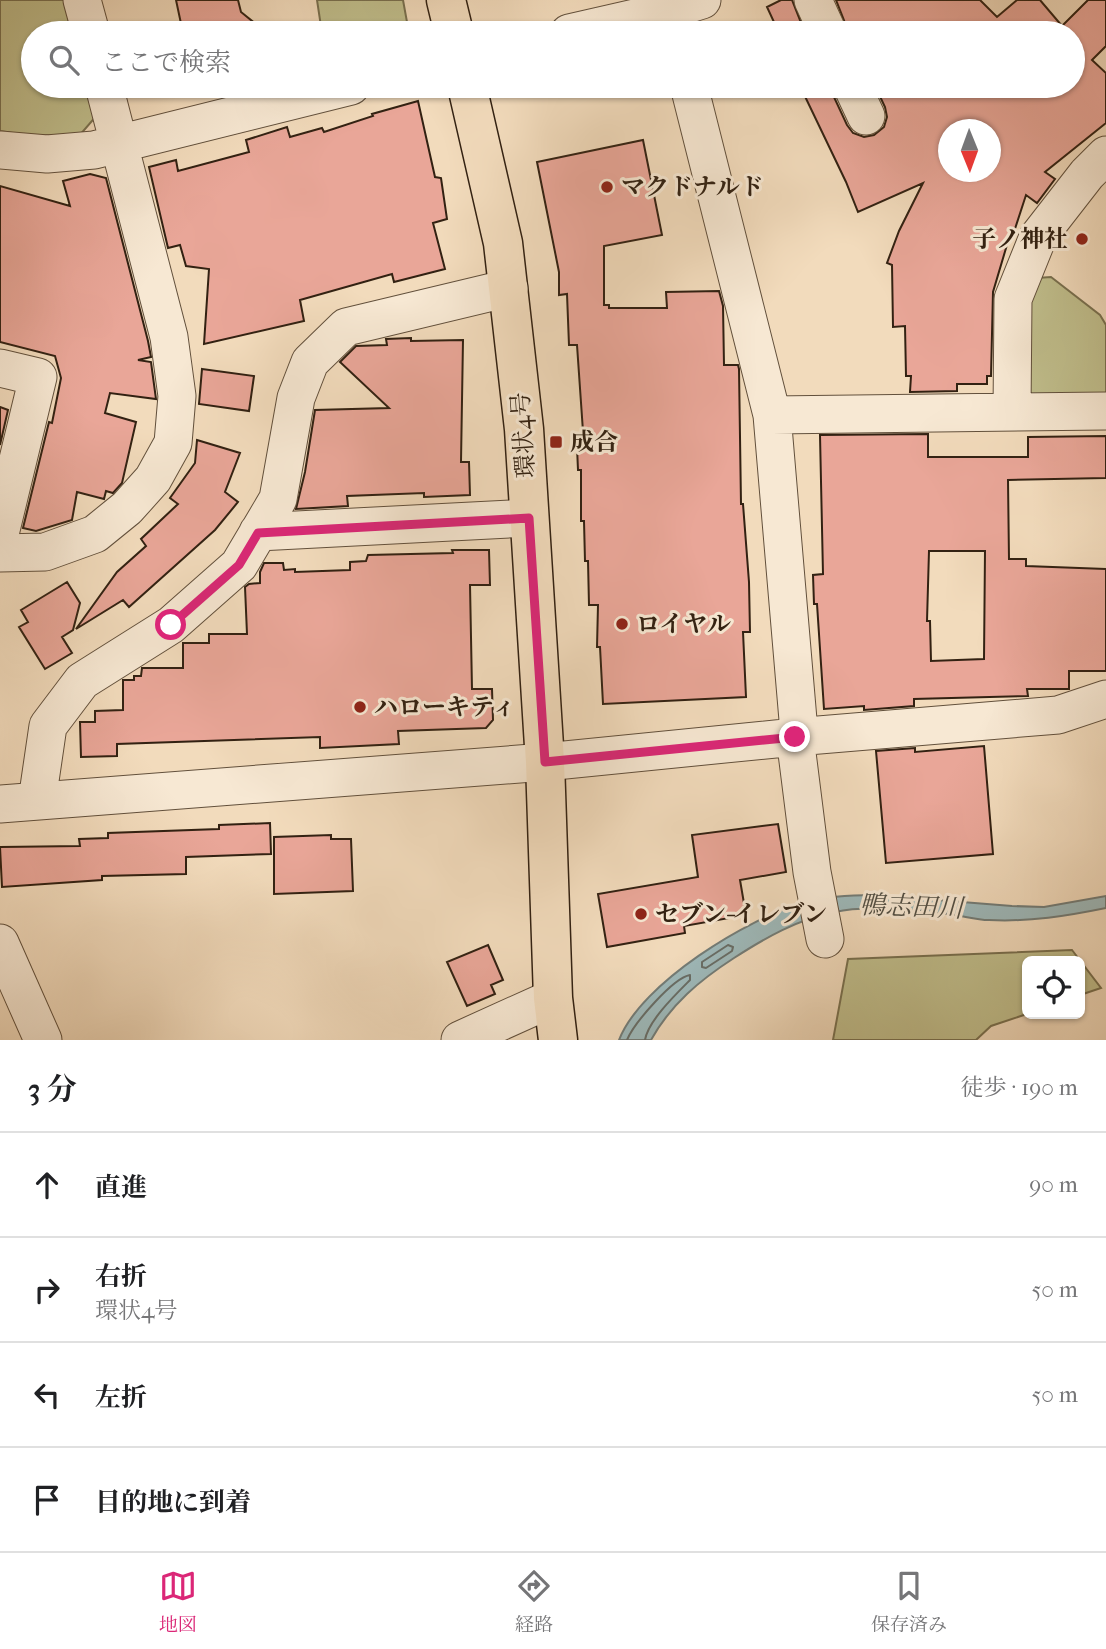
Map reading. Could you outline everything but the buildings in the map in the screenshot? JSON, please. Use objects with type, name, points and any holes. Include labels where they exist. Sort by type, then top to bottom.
[{"type":"main road","points":[[446,0],[451,21]]},
{"type":"main road","name":"環状4号","points":[[470,98],[492,190],[509,288],[524,429],[545,762],[558,1040]]},
{"type":"street","points":[[82,0],[88,21]]},
{"type":"street","points":[[813,0],[823,21]]},
{"type":"street","points":[[629,21],[679,11]]},
{"type":"street","points":[[0,554],[45,552],[95,534],[127,508],[153,479],[173,443],[177,396],[169,337],[107,98]]},
{"type":"street","points":[[0,150],[47,154],[94,150],[304,98]]},
{"type":"street","points":[[692,98],[772,415],[799,720],[795,737],[812,872],[824,934]]},
{"type":"street","points":[[1012,412],[1013,299],[1038,237],[1087,174],[1106,155]]},
{"type":"street","points":[[37,801],[48,726],[82,681],[171,625],[239,565],[278,499],[296,398],[310,362],[346,327],[509,288]]},
{"type":"street","points":[[0,368],[38,377],[0,534]]},
{"type":"street","points":[[772,415],[1106,411]]},
{"type":"street","points":[[258,533],[529,518]]},
{"type":"street","points":[[0,804],[545,762],[1058,715],[1106,699]]},
{"type":"street","points":[[0,943],[43,1040]]},
{"type":"street","points":[[460,1040],[554,998]]},
{"type":"shaded area","points":[[0,0],[67,0],[73,21],[21,21],[21,98],[93,98],[98,114],[79,136],[25,135],[0,131]]},
{"type":"shaded area","points":[[317,0],[403,0],[407,21],[320,21]]},
{"type":"shaded area","points":[[1051,277],[1100,315],[1106,325],[1106,396],[1026,399],[1027,310],[1037,278]]},
{"type":"shaded area","points":[[1072,950],[1077,956],[1022,956],[1022,1016],[991,1026],[976,1040],[833,1040],[848,959]]},
{"type":"shaded area","points":[[1085,967],[1101,988],[1085,993]]},
{"type":"water","name":"鴨志田川","points":[[874,895],[1044,907],[1106,896],[1106,908],[1019,920],[984,920],[891,909],[847,910],[821,915],[770,937],[710,975],[677,1004],[651,1040],[619,1040],[631,1018],[672,976],[755,922],[782,910],[822,898]]},
{"type":"place","name":"マクドナルド","points":[[607,187]]},
{"type":"place","name":"子ノ神社","points":[[1082,239]]},
{"type":"place","name":"成合","points":[[556,442]]},
{"type":"place","name":"ロイヤル","points":[[622,624]]},
{"type":"place","name":"ハローキティ","points":[[360,707]]},
{"type":"place","name":"セブン-イレブン","points":[[641,914]]},
{"type":"route","points":[[171,625],[239,565],[258,533],[529,518],[545,762],[795,737]]}]
